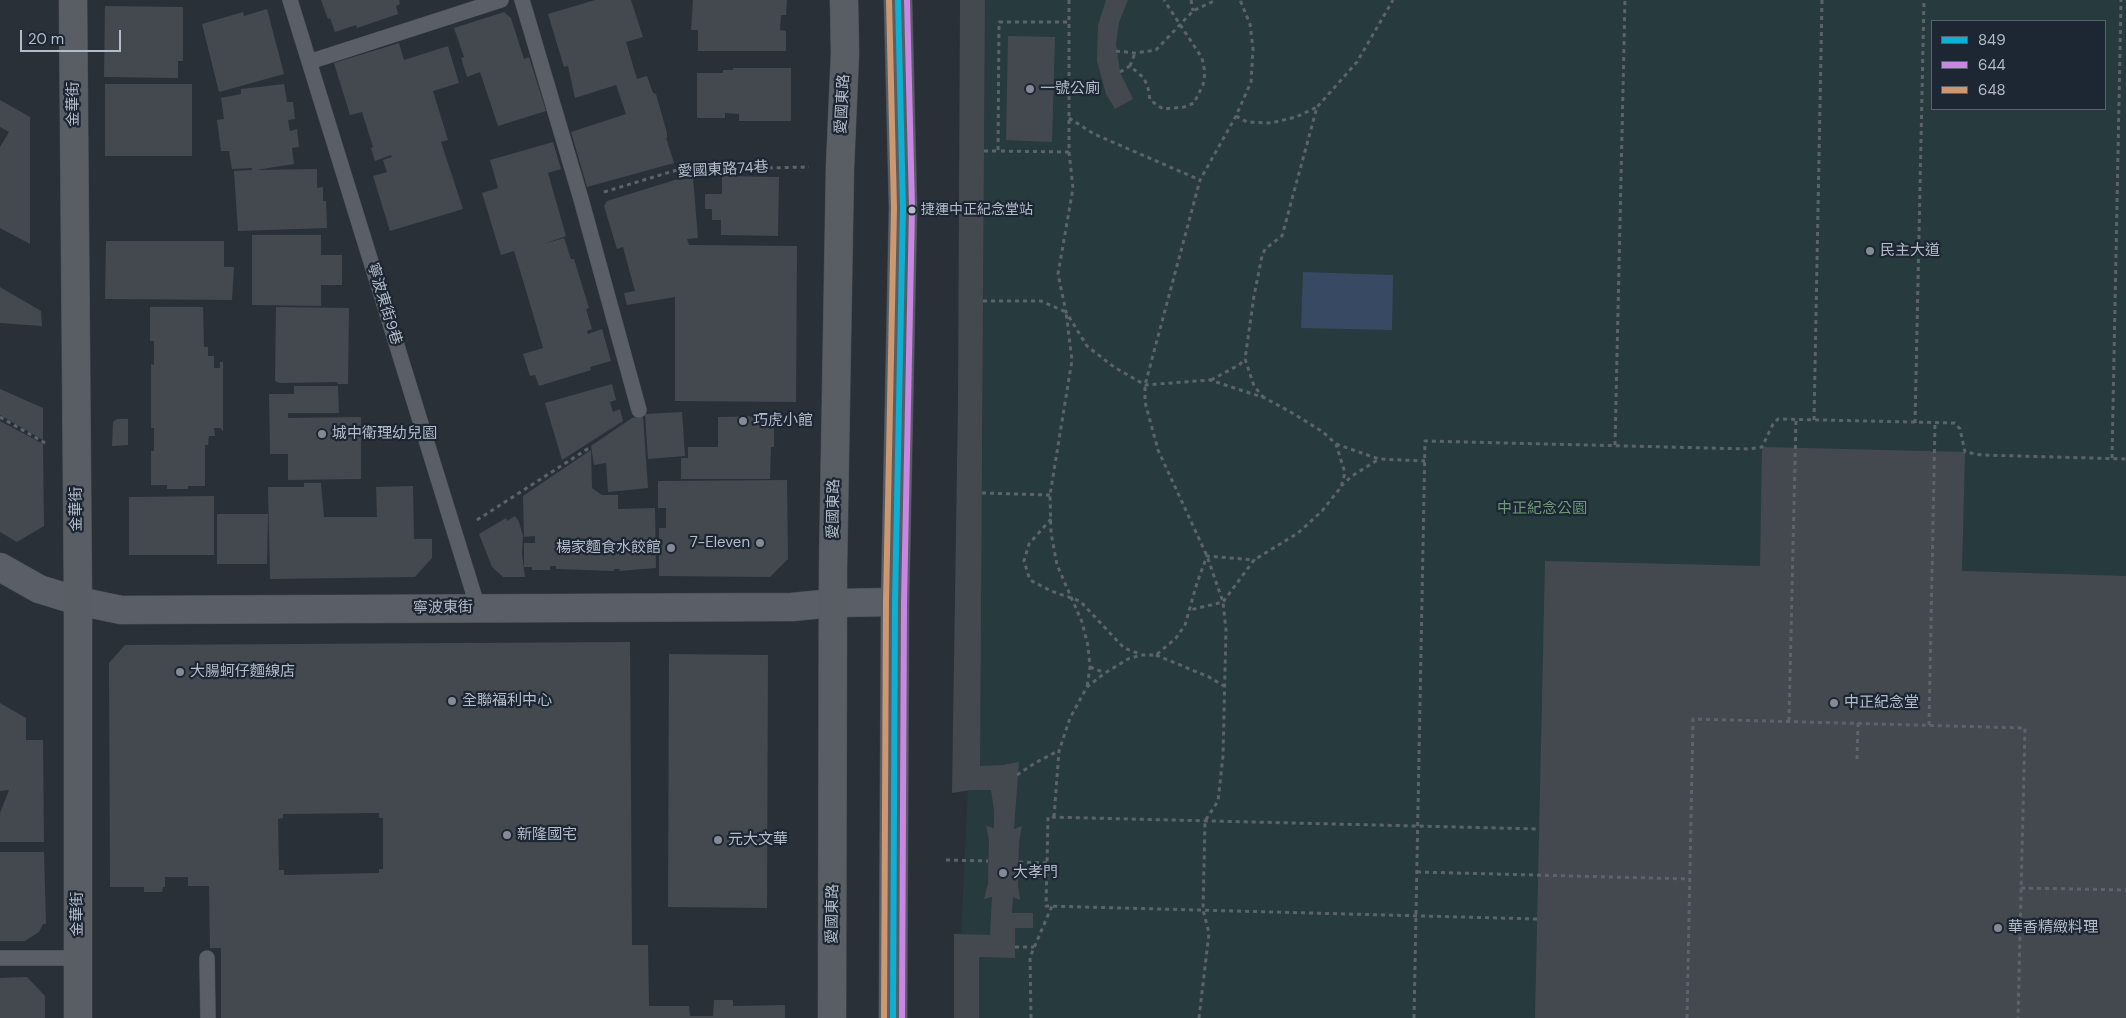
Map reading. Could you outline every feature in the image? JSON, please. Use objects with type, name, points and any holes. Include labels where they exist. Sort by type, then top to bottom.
[{"type":"street","name":"金華街","points":[[73,0],[78,601],[78,1018]]},
{"type":"street","name":"愛國東路","points":[[832,1018],[833,603],[840,167],[845,53],[844,0]]},
{"type":"street","points":[[893,1018],[895,602],[903,208],[898,0]]},
{"type":"street","name":"寧波東街","points":[[0,567],[39,589],[78,601],[121,610],[792,607],[833,603],[895,602]]},
{"type":"lane","name":"寧波東街9巷","points":[[290,0],[478,608]]},
{"type":"lane","points":[[309,62],[501,0]]},
{"type":"lane","points":[[522,0],[639,410]]},
{"type":"lane","points":[[0,958],[78,958]]},
{"type":"lane","points":[[207,958],[208,1018]]},
{"type":"path","points":[[1054,817],[1059,750],[1070,718],[1087,687],[1090,667],[1082,622],[1057,565],[1050,495],[1072,360],[1066,312],[1058,274],[1073,188],[1069,152],[1069,0]]},
{"type":"path","points":[[1130,66],[1144,78],[1150,100],[1163,109],[1194,104],[1203,85],[1205,73],[1202,58],[1164,0]]},
{"type":"path","points":[[1191,0],[1193,10]]},
{"type":"path","points":[[1116,51],[1135,54],[1156,50],[1193,10],[1216,0]]},
{"type":"path","points":[[1199,1018],[1209,933],[1203,910],[1205,821],[1218,801],[1223,756],[1226,630],[1223,602],[1208,556],[1158,450],[1144,402],[1144,385],[1200,180],[1236,116],[1251,82],[1253,50],[1250,24],[1240,0]]},
{"type":"path","points":[[1236,116],[1247,122],[1271,123],[1296,117],[1318,107],[1357,62],[1393,0]]},
{"type":"path","points":[[1615,445],[1625,0]]},
{"type":"path","points":[[1814,420],[1822,0]]},
{"type":"path","points":[[1915,423],[1924,0]]},
{"type":"path","points":[[2112,458],[2121,0]]},
{"type":"path","points":[[998,151],[1000,22],[1069,22]]},
{"type":"path","points":[[1120,72],[1130,66],[1135,54]]},
{"type":"path","points":[[1265,398],[1254,386],[1245,359],[1254,296],[1262,256],[1266,249],[1282,236],[1318,107]]},
{"type":"path","points":[[1069,118],[1094,134],[1200,180]]},
{"type":"path","points":[[984,151],[1069,152]]},
{"type":"path","name":"愛國東路74巷","points":[[580,200],[677,170],[840,167]]},
{"type":"path","points":[[983,301],[1041,300],[1066,312],[1086,346],[1114,367],[1144,385],[1210,380],[1265,398],[1323,432],[1336,444],[1379,459],[1425,461]]},
{"type":"path","points":[[1210,380],[1239,365],[1245,359]]},
{"type":"path","points":[[0,417],[48,445]]},
{"type":"path","points":[[1414,1018],[1426,441],[1749,449],[1762,447],[1773,424],[1778,419],[1935,423],[1955,424],[1960,429],[1965,452],[1982,455],[2126,459]]},
{"type":"path","points":[[1789,722],[1796,420]]},
{"type":"path","points":[[1929,725],[1935,423]]},
{"type":"path","points":[[1336,444],[1346,473],[1341,487]]},
{"type":"path","points":[[454,530],[475,522],[589,448]]},
{"type":"path","points":[[1190,610],[1223,602],[1254,560],[1298,533],[1322,511],[1352,476],[1379,459]]},
{"type":"path","points":[[982,494],[1050,495]]},
{"type":"path","points":[[1051,519],[1029,544],[1024,561],[1030,580],[1051,591],[1080,601],[1124,648],[1141,655]]},
{"type":"path","points":[[1208,556],[1254,560]]},
{"type":"path","points":[[1156,655],[1176,638],[1185,625],[1196,583],[1208,556]]},
{"type":"path","points":[[1087,687],[1128,659],[1141,655],[1156,655],[1209,677],[1224,686]]},
{"type":"path","points":[[1090,667],[1105,673]]},
{"type":"path","points":[[1687,1018],[1693,719],[2025,728],[2018,1018]]},
{"type":"path","points":[[1857,759],[1858,724]]},
{"type":"path","points":[[1017,775],[1059,750]]},
{"type":"path","points":[[1537,918],[1046,906],[1048,817],[1539,830]]},
{"type":"path","points":[[946,860],[988,861]]},
{"type":"path","points":[[1019,862],[1047,863]]},
{"type":"path","points":[[1417,872],[1690,879]]},
{"type":"path","points":[[2021,888],[2126,890]]},
{"type":"path","points":[[1032,1018],[1030,957],[1052,906]]},
{"type":"path","points":[[1015,948],[1034,947]]},
{"type":"green space","name":"中正紀念公園","points":[[985,0],[2126,0],[2126,1018],[957,1018],[982,493]]},
{"type":"water","points":[[1303,272],[1393,275],[1392,330],[1301,328]]},
{"type":"building","points":[[321,0],[399,0],[400,4],[396,6],[398,14],[357,28],[356,25],[335,32]]},
{"type":"building","points":[[595,0],[631,0],[643,37],[626,42],[637,79],[647,76],[653,93],[656,94],[674,163],[587,187],[571,132],[626,114],[616,85],[575,98],[568,66],[564,67],[548,14]]},
{"type":"building","points":[[693,0],[787,0],[786,15],[781,15],[780,30],[786,31],[786,51],[698,51],[698,30],[691,30]]},
{"type":"building","points":[[960,0],[985,0],[980,766],[1019,762],[1014,829],[1022,826],[1019,842],[1018,885],[1020,900],[1013,897],[1012,913],[1033,913],[1033,928],[1015,928],[1015,958],[979,957],[979,1018],[954,1018],[954,934],[990,935],[992,897],[984,899],[988,884],[989,840],[986,826],[994,828],[991,790],[971,790],[952,793],[958,402]]},
{"type":"building","points":[[1106,0],[1128,0],[1119,22],[1116,44],[1120,72],[1133,99],[1115,109],[1106,94],[1097,61],[1098,25]]},
{"type":"building","points":[[105,6],[183,7],[183,61],[178,61],[178,78],[104,77]]},
{"type":"building","points":[[267,9],[284,74],[219,92],[202,24],[243,12],[244,16]]},
{"type":"building","points":[[504,12],[511,18],[524,59],[529,57],[546,111],[498,126],[480,72],[467,77],[461,58],[464,57],[454,28]]},
{"type":"building","name":"一號公廁","points":[[1008,36],[1055,37],[1052,142],[1006,140]]},
{"type":"building","points":[[399,43],[404,60],[448,46],[459,83],[433,91],[448,140],[441,142],[463,209],[390,231],[373,176],[387,172],[383,160],[392,157],[391,155],[375,161],[371,148],[373,147],[362,112],[350,115],[334,63]]},
{"type":"building","points":[[733,68],[791,68],[791,121],[739,121],[739,114],[725,113],[725,118],[697,118],[697,73],[723,73],[723,70],[733,70]]},
{"type":"building","points":[[105,84],[192,84],[192,156],[105,156]]},
{"type":"building","points":[[284,84],[287,102],[293,102],[295,119],[288,120],[290,131],[297,129],[299,147],[292,148],[294,164],[256,170],[317,169],[317,188],[323,187],[323,201],[326,201],[327,228],[238,231],[234,171],[252,170],[252,168],[232,169],[229,151],[221,151],[217,120],[224,119],[221,98],[241,94],[241,89]]},
{"type":"building","points":[[0,100],[30,117],[30,244],[0,228],[0,147],[9,132],[0,127]]},
{"type":"building","points":[[553,142],[561,169],[548,173],[566,236],[544,244],[564,238],[571,259],[574,259],[589,308],[586,309],[592,329],[587,331],[588,334],[602,329],[611,361],[590,367],[591,370],[539,386],[535,375],[530,376],[523,354],[543,348],[514,251],[501,255],[482,193],[498,188],[490,160]]},
{"type":"building","points":[[722,176],[779,177],[778,236],[721,235],[721,220],[712,220],[712,209],[705,209],[705,194],[722,194]]},
{"type":"building","points":[[693,178],[698,238],[687,239],[689,245],[797,246],[796,402],[675,401],[675,297],[627,305],[624,293],[635,291],[623,247],[617,249],[604,206],[607,201],[675,180]]},
{"type":"building","points":[[252,235],[321,235],[321,255],[342,255],[342,285],[321,285],[321,306],[252,305]]},
{"type":"building","points":[[106,241],[224,241],[224,267],[234,267],[232,300],[105,299]]},
{"type":"building","points":[[0,287],[41,311],[42,326],[0,323]]},
{"type":"building","points":[[150,307],[203,307],[204,347],[208,347],[208,356],[214,356],[214,368],[220,368],[220,362],[223,362],[223,431],[221,428],[214,428],[215,436],[209,436],[208,445],[205,445],[205,486],[188,486],[188,489],[167,489],[167,485],[151,485],[151,451],[154,451],[154,428],[151,428],[151,364],[154,365],[154,341],[150,341]]},
{"type":"building","points":[[276,307],[349,308],[348,384],[337,384],[338,382],[280,383],[275,381]]},
{"type":"building","points":[[612,384],[616,400],[610,402],[613,412],[620,409],[623,421],[562,460],[545,403]]},
{"type":"building","points":[[294,386],[338,386],[339,413],[288,413],[288,418],[361,417],[361,479],[288,480],[288,454],[270,454],[269,394],[294,394]]},
{"type":"building","points":[[0,389],[43,408],[43,440],[0,415]]},
{"type":"building","points":[[682,412],[685,456],[648,459],[645,414]]},
{"type":"building","points":[[643,416],[648,488],[608,492],[606,463],[594,465],[591,446],[632,418]]},
{"type":"building","points":[[774,416],[774,447],[771,447],[770,479],[681,479],[681,458],[688,458],[688,447],[718,447],[718,417]]},
{"type":"building","points":[[117,419],[128,419],[128,445],[112,446],[113,422]]},
{"type":"building","points":[[0,421],[43,444],[44,526],[17,542],[0,532]]},
{"type":"building","name":"中正紀念堂","points":[[1762,447],[1965,452],[1962,571],[2126,576],[2126,1018],[1535,1018],[1545,561],[1760,566]]},
{"type":"building","points":[[591,450],[592,488],[602,495],[618,495],[618,509],[655,508],[656,568],[619,571],[620,569],[614,569],[614,571],[556,569],[556,566],[550,566],[550,570],[532,570],[532,567],[524,567],[524,543],[535,543],[535,536],[524,537],[523,496]]},
{"type":"building","points":[[787,480],[788,559],[770,577],[659,576],[659,528],[666,528],[666,508],[658,508],[658,481]]},
{"type":"building","points":[[304,483],[321,483],[324,517],[377,517],[376,487],[413,486],[414,539],[432,539],[432,558],[415,577],[270,579],[268,487],[304,487]]},
{"type":"building","points":[[214,496],[214,555],[129,555],[129,497]]},
{"type":"building","points":[[217,514],[268,514],[267,564],[217,564]]},
{"type":"building","points":[[515,516],[523,536],[522,554],[525,577],[503,577],[492,567],[479,534],[506,518],[507,521]]},
{"type":"building","name":"新隆國宅","points":[[630,642],[632,945],[648,945],[649,1006],[689,1006],[690,1016],[713,1016],[714,1000],[733,1000],[733,1006],[785,1005],[785,1018],[221,1018],[221,948],[210,948],[209,886],[188,886],[188,877],[165,877],[165,887],[163,887],[162,892],[144,892],[144,887],[110,887],[109,663],[125,645]],"holes":[[[379,813],[379,818],[383,818],[383,869],[379,869],[379,873],[284,875],[284,870],[279,870],[278,819],[283,818],[283,814]]]},
{"type":"building","name":"元大文華","points":[[669,654],[768,655],[767,908],[668,907]]},
{"type":"building","points":[[0,703],[26,718],[26,740],[43,740],[44,842],[0,842],[0,813],[9,790],[0,791]]},
{"type":"building","points":[[0,852],[44,852],[46,924],[43,924],[39,932],[25,941],[0,941]]},
{"type":"building","points":[[27,977],[45,996],[45,1018],[0,1018],[0,978]]},
{"type":"transit line","name":"648","points":[[884,1018],[886,602],[894,208],[889,0]]},
{"type":"transit line","name":"849","points":[[893,1018],[895,602],[903,208],[898,0]]},
{"type":"transit line","name":"644","points":[[902,1018],[904,602],[912,208],[907,0]]},
{"type":"place","name":"一號公廁","points":[[1030,89]]},
{"type":"place","name":"捷運中正紀念堂站","points":[[912,210]]},
{"type":"place","name":"民主大道","points":[[1870,251]]},
{"type":"place","name":"巧虎小館","points":[[743,421]]},
{"type":"place","name":"城中衛理幼兒園","points":[[322,434]]},
{"type":"place","name":"7-Eleven","points":[[760,543]]},
{"type":"place","name":"楊家麵食水餃館","points":[[671,548]]},
{"type":"place","name":"大腸蚵仔麵線店","points":[[180,672]]},
{"type":"place","name":"全聯福利中心","points":[[452,701]]},
{"type":"place","name":"中正紀念堂","points":[[1834,703]]},
{"type":"place","name":"新隆國宅","points":[[507,835]]},
{"type":"place","name":"元大文華","points":[[718,840]]},
{"type":"place","name":"大孝門","points":[[1003,873]]},
{"type":"place","name":"華香精緻料理","points":[[1998,928]]}]
